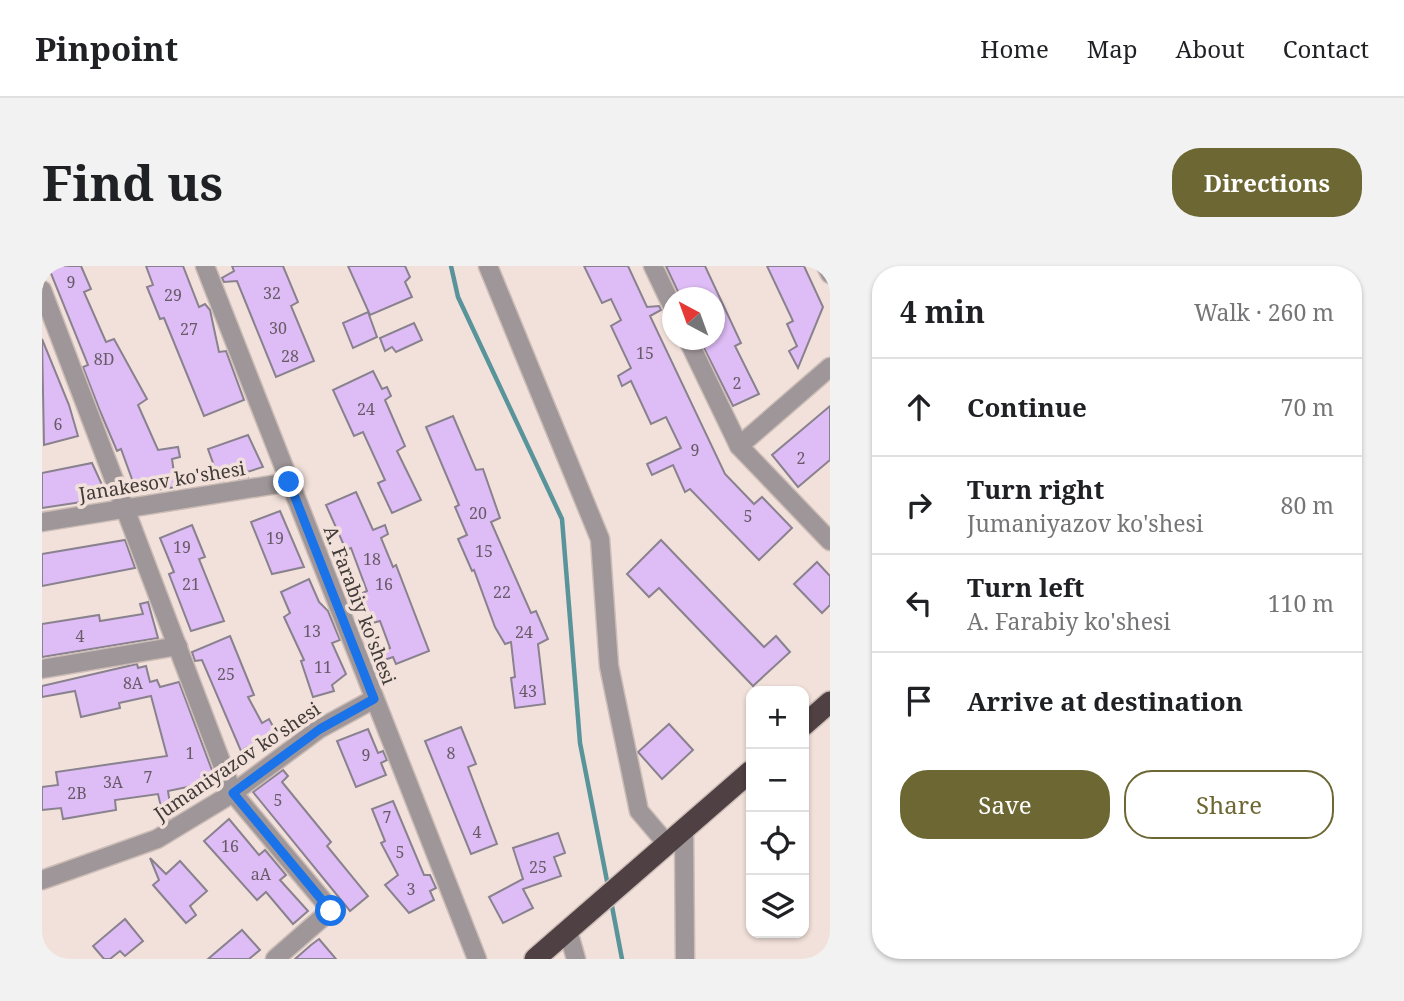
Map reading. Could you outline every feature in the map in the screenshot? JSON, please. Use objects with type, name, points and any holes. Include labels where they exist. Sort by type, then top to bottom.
[{"type":"highway","points":[[809,721],[830,702]]},
{"type":"highway","points":[[535,959],[746,775]]},
{"type":"street","name":"A. Farabiy ko'shesi","points":[[205,266],[477,959]]},
{"type":"street","points":[[488,266],[600,539],[609,666],[639,811],[667,844]]},
{"type":"street","points":[[653,266],[663,287]]},
{"type":"street","points":[[826,266],[830,274]]},
{"type":"street","points":[[42,290],[233,793],[331,911],[275,959]]},
{"type":"street","points":[[693,350],[739,446],[830,541]]},
{"type":"street","points":[[739,446],[830,367]]},
{"type":"street","name":"Janakesov ko'shesi","points":[[42,522],[289,482]]},
{"type":"street","points":[[42,669],[178,646]]},
{"type":"street","name":"Jumaniyazov ko'shesi","points":[[42,880],[157,839],[233,793],[320,729],[374,699]]},
{"type":"street","points":[[684,829],[685,959]]},
{"type":"street","points":[[573,926],[576,959]]},
{"type":"building","points":[[48,266],[81,266],[91,289],[84,292],[106,342],[114,339],[147,399],[138,405],[158,450],[178,447],[180,457],[172,459],[176,487],[137,493],[121,449],[117,451],[100,411],[83,367],[88,365]]},
{"type":"building","points":[[146,266],[183,266],[199,307],[205,304],[210,310],[219,352],[226,351],[244,400],[204,416],[164,318],[160,319],[147,287],[153,285]]},
{"type":"building","points":[[232,266],[283,266],[298,302],[291,306],[314,361],[276,377],[237,281],[224,282],[222,278],[234,271]]},
{"type":"building","points":[[348,266],[405,266],[410,277],[405,282],[412,297],[370,315]]},
{"type":"building","points":[[584,266],[628,266],[647,307],[659,306],[661,310],[650,316],[662,341],[662,350],[666,350],[725,474],[754,504],[762,497],[792,528],[759,560],[690,489],[685,492],[673,465],[652,475],[647,464],[681,448],[666,417],[651,424],[631,381],[622,386],[618,376],[631,368],[611,326],[621,320],[611,299],[602,303]]},
{"type":"building","points":[[666,266],[705,266],[715,287],[676,287]]},
{"type":"building","points":[[767,266],[804,266],[823,307],[798,368],[789,351],[797,346],[787,324],[793,321]]},
{"type":"building","points":[[725,309],[741,343],[735,346],[759,394],[733,406],[705,350],[725,350]]},
{"type":"building","points":[[368,312],[377,337],[353,348],[343,323]]},
{"type":"building","points":[[414,323],[422,340],[396,352],[392,347],[385,351],[380,338]]},
{"type":"building","points":[[42,339],[69,405],[78,436],[44,445]]},
{"type":"building","points":[[373,371],[382,389],[387,387],[391,396],[385,400],[405,446],[397,451],[421,500],[392,513],[378,483],[385,480],[363,432],[354,436],[333,390]]},
{"type":"building","points":[[830,406],[830,460],[798,487],[772,455]]},
{"type":"building","points":[[453,416],[476,470],[483,469],[500,518],[491,522],[531,613],[536,611],[548,639],[538,644],[545,704],[515,708],[511,678],[515,677],[511,642],[505,644],[495,627],[474,570],[472,571],[458,539],[467,535],[455,507],[459,505],[426,427]]},
{"type":"building","points":[[248,435],[263,467],[247,472],[248,477],[239,479],[238,475],[220,482],[208,449]]},
{"type":"building","points":[[92,463],[108,498],[42,508],[42,473]]},
{"type":"building","points":[[356,492],[373,530],[385,525],[388,534],[381,538],[393,567],[396,565],[429,651],[396,664],[393,657],[373,664],[371,658],[390,648],[380,621],[369,624],[358,595],[367,591],[351,548],[346,550],[326,505]]},
{"type":"building","points":[[280,511],[304,567],[272,574],[251,522]]},
{"type":"building","points":[[192,525],[205,557],[199,559],[224,621],[191,631],[169,574],[174,572],[160,538]]},
{"type":"building","points":[[125,540],[135,568],[42,586],[42,554]]},
{"type":"building","points":[[661,540],[764,647],[776,636],[790,652],[753,686],[659,588],[649,597],[627,574]]},
{"type":"building","points":[[817,562],[830,576],[830,605],[822,613],[794,584]]},
{"type":"building","points":[[309,579],[319,602],[328,611],[340,640],[332,643],[346,674],[332,685],[334,691],[313,697],[301,661],[304,660],[284,617],[290,613],[281,592]]},
{"type":"building","points":[[148,602],[158,638],[42,657],[42,624],[99,615],[100,621],[143,614],[140,604]]},
{"type":"building","points":[[230,636],[254,695],[248,697],[262,723],[269,719],[275,730],[241,751],[202,660],[195,661],[192,652]]},
{"type":"building","points":[[137,664],[138,668],[146,666],[150,682],[157,680],[160,687],[179,682],[216,781],[168,791],[172,817],[164,820],[158,794],[115,800],[116,810],[63,819],[61,808],[42,810],[42,787],[58,785],[56,772],[167,756],[151,696],[119,703],[120,708],[81,717],[75,691],[42,697],[42,686]]},
{"type":"building","points":[[669,724],[693,750],[662,779],[638,752]]},
{"type":"building","points":[[461,727],[476,764],[468,767],[497,844],[471,854],[425,741]]},
{"type":"building","points":[[368,729],[378,753],[383,751],[387,760],[381,763],[386,775],[356,787],[337,741]]},
{"type":"building","points":[[283,770],[288,776],[282,782],[331,842],[327,846],[368,896],[350,911],[253,792]]},
{"type":"building","points":[[393,801],[424,875],[430,875],[436,888],[430,891],[434,900],[409,913],[385,885],[398,875],[381,843],[385,841],[372,809]]},
{"type":"building","points":[[229,819],[259,855],[265,850],[286,875],[280,880],[308,911],[293,924],[266,892],[257,900],[204,841]]},
{"type":"building","points":[[558,833],[565,853],[554,857],[561,876],[523,889],[533,908],[503,923],[489,897],[523,879],[513,848]]},
{"type":"building","points":[[150,858],[166,874],[180,861],[207,891],[190,906],[196,915],[186,923],[153,885],[159,880]]},
{"type":"building","points":[[125,919],[143,941],[125,956],[120,951],[110,959],[104,959],[93,946]]},
{"type":"building","points":[[242,930],[260,950],[249,959],[208,959]]},
{"type":"building","points":[[319,939],[336,959],[295,959],[311,945]]},
{"type":"waterway","points":[[451,266],[458,297],[562,519],[580,743],[608,886]]},
{"type":"waterway","points":[[611,901],[622,959]]},
{"type":"route","points":[[289,482],[374,699],[320,729],[233,793],[331,911]]}]
